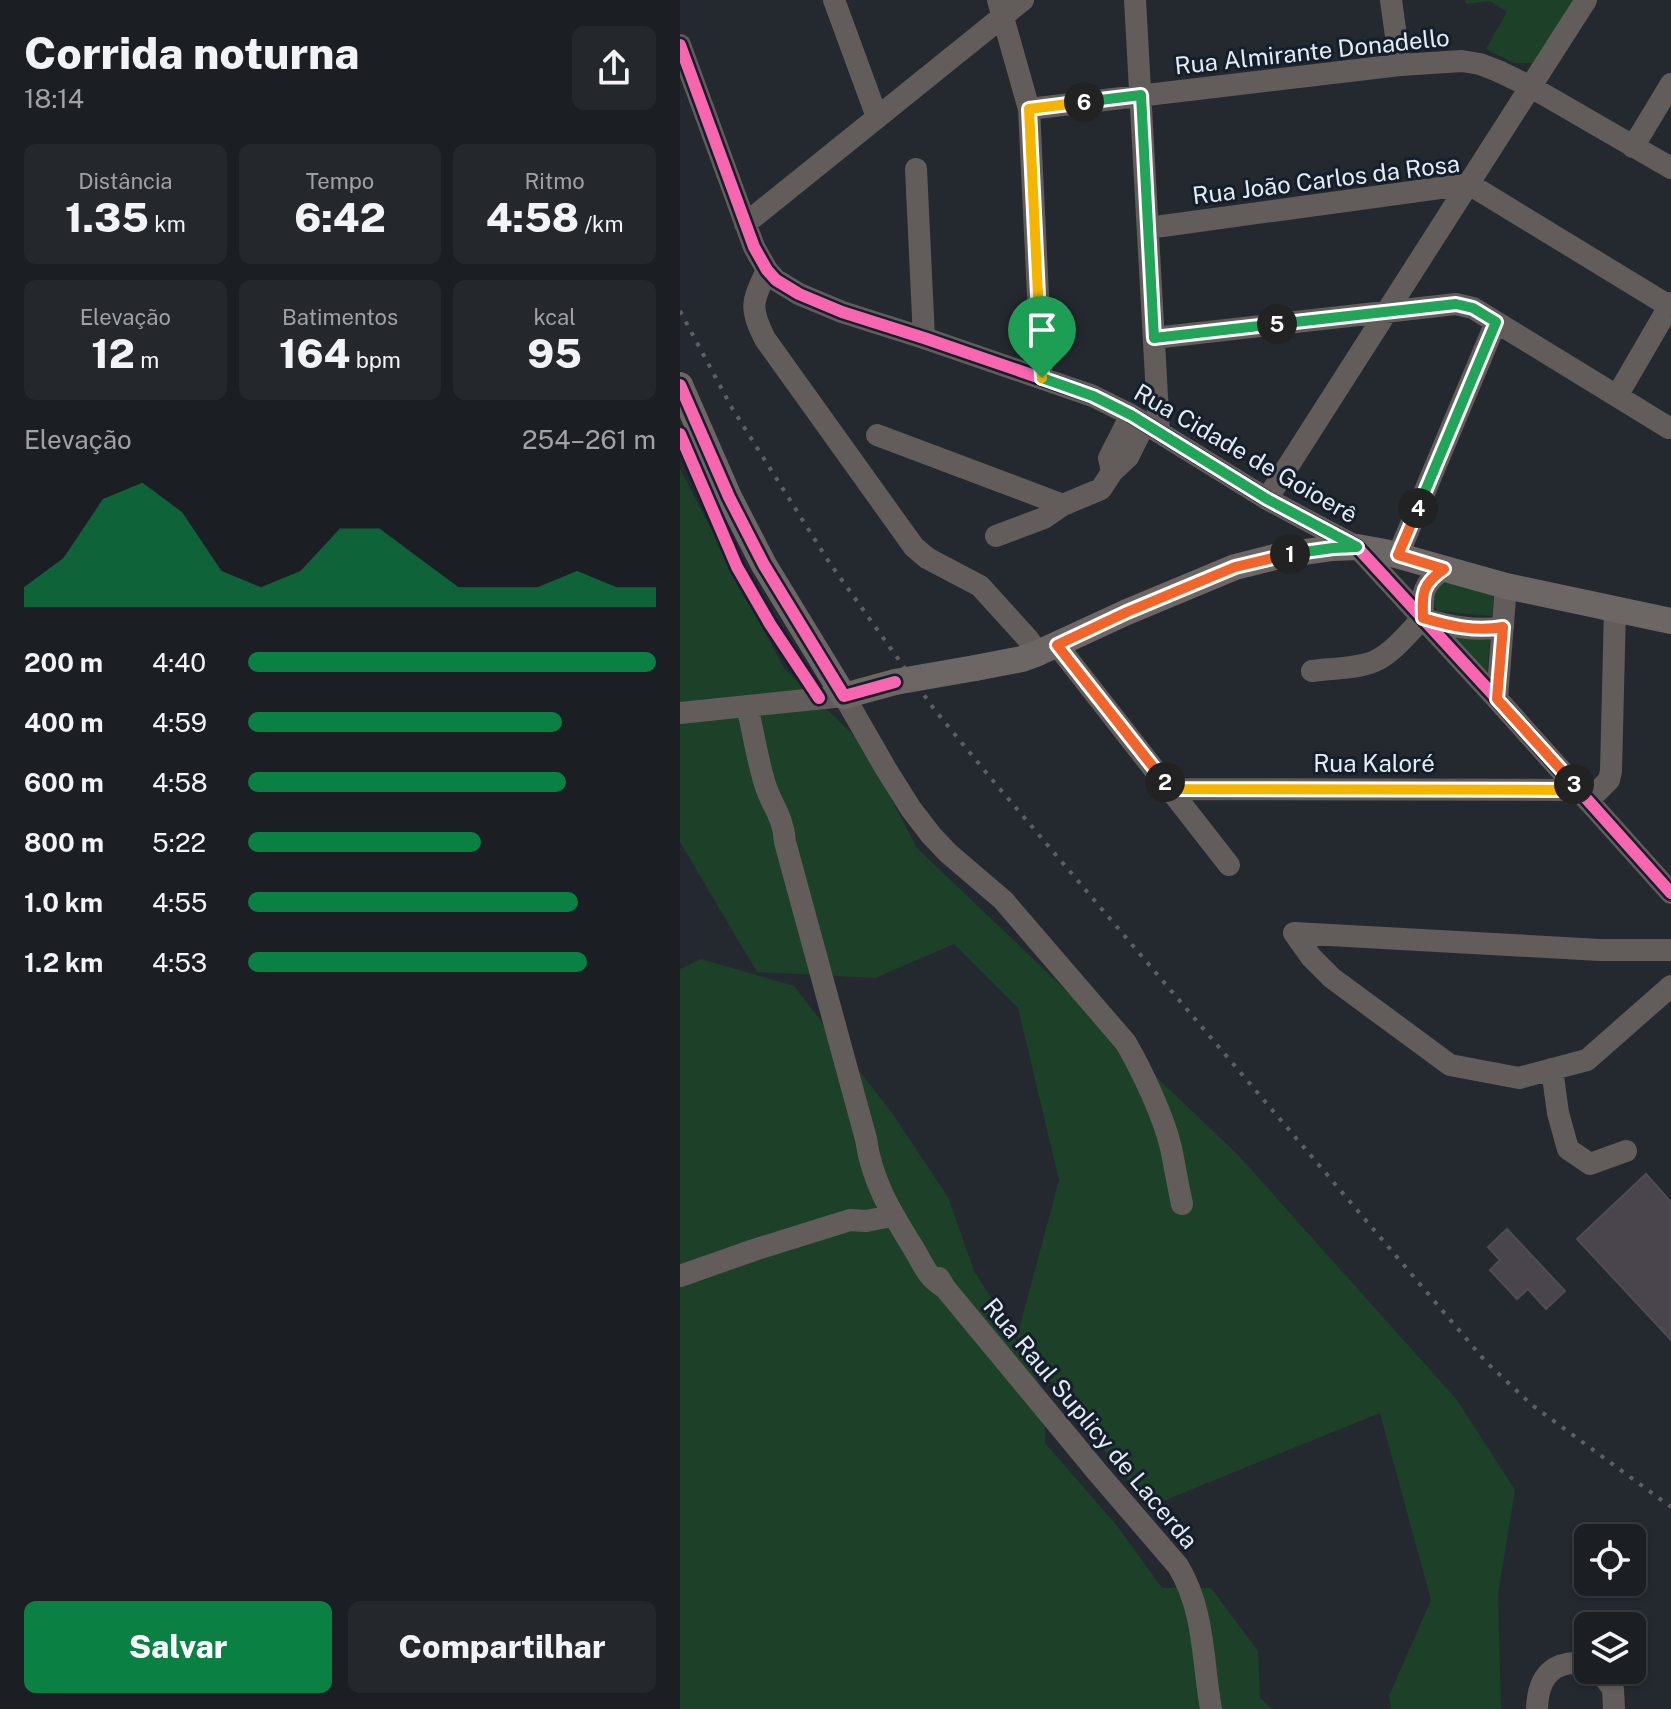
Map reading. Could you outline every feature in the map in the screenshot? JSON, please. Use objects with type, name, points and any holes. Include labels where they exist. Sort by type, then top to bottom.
[{"type":"main road","points":[[680,385],[747,533],[779,592],[844,696],[895,682],[1022,659],[1235,567],[1333,548],[1357,547],[1398,555],[1506,586],[1671,621]]},
{"type":"street","points":[[834,0],[877,117]]},
{"type":"street","points":[[745,224],[877,117],[1001,8],[1023,0]]},
{"type":"street","points":[[996,536],[1044,518],[1063,505],[1101,489],[1112,472],[1109,458],[1145,423],[1154,338],[1135,0]]},
{"type":"street","points":[[1391,0],[1400,65]]},
{"type":"street","points":[[1267,499],[1586,0]]},
{"type":"street","points":[[1001,8],[1029,109],[1042,378]]},
{"type":"street","name":"Rua Cidade de Goioerê","points":[[680,45],[754,247],[767,270],[785,287],[820,304],[1093,396],[1145,423],[1267,499],[1357,547],[1671,893]]},
{"type":"street","name":"Rua Almirante Donadello","points":[[1029,109],[1400,65],[1462,61],[1480,64],[1531,87],[1671,168]]},
{"type":"street","points":[[1633,147],[1671,84]]},
{"type":"street","points":[[916,169],[924,338]]},
{"type":"street","name":"Rua João Carlos da Rosa","points":[[1148,228],[1469,184],[1670,305]]},
{"type":"street","points":[[767,270],[753,307],[765,339],[914,547],[927,558],[980,586],[1028,639],[1048,649],[1170,789],[1229,865]]},
{"type":"street","points":[[1154,338],[1465,305],[1669,428]]},
{"type":"street","points":[[1617,396],[1670,305]]},
{"type":"street","points":[[1398,555],[1496,322]]},
{"type":"street","points":[[877,435],[1063,505]]},
{"type":"street","points":[[1312,671],[1364,664],[1386,654],[1423,618],[1425,586],[1444,569]]},
{"type":"street","points":[[1497,699],[1506,586]]},
{"type":"street","points":[[1584,795],[1609,780],[1611,771],[1615,609]]},
{"type":"street","points":[[1423,618],[1463,628],[1503,627]]},
{"type":"street","points":[[680,713],[844,696],[895,783],[931,835],[1003,900],[1126,1043],[1137,1061],[1166,1130],[1182,1204]]},
{"type":"street","name":"Rua Raul Suplicy de Lacerda","points":[[747,706],[758,750],[771,776],[777,829],[785,842],[866,1139],[879,1160],[885,1199],[916,1252],[1098,1473],[1170,1555],[1187,1580],[1192,1595],[1189,1622],[1202,1654],[1211,1709]]},
{"type":"street","name":"Rua Kaloré","points":[[1170,789],[1584,795]]},
{"type":"street","points":[[1671,950],[1600,950],[1294,933],[1311,957],[1332,978],[1450,1065],[1519,1078],[1587,1060],[1671,986]]},
{"type":"street","points":[[1552,1069],[1558,1113],[1568,1149],[1590,1164],[1626,1151]]},
{"type":"street","points":[[680,1276],[850,1220],[866,1221],[885,1199]]},
{"type":"street","points":[[1537,1709],[1544,1678],[1555,1667],[1574,1662]]},
{"type":"street","points":[[1609,1684],[1613,1689],[1614,1709]]},
{"type":"green space","points":[[1465,0],[1574,0],[1534,63],[1514,63],[1486,49],[1507,12],[1490,1],[1466,4]]},
{"type":"green space","points":[[680,469],[784,668],[861,742],[917,848],[1238,1155],[1457,1400],[1515,1490],[1498,1594],[1501,1709],[1391,1709],[1389,1696],[1431,1600],[1380,1413],[1148,1507],[1017,1337],[1059,1180],[1018,1008],[954,944],[875,978],[757,972],[680,842]]},
{"type":"green space","points":[[1443,581],[1494,596],[1492,616],[1437,611],[1433,602],[1436,585]]},
{"type":"green space","points":[[1446,635],[1490,640],[1487,674]]},
{"type":"green space","points":[[701,959],[794,986],[892,1113],[948,1197],[974,1271],[1009,1326],[1044,1393],[1045,1443],[1118,1527],[1162,1588],[1211,1588],[1258,1651],[1260,1698],[1273,1709],[680,1709],[680,969]]},
{"type":"building","points":[[1646,1174],[1671,1202],[1671,1340],[1577,1239]]},
{"type":"building","points":[[1507,1229],[1565,1291],[1546,1309],[1528,1289],[1517,1299],[1490,1270],[1500,1260],[1488,1247]]},
{"type":"railway","points":[[680,311],[732,408],[829,562],[934,709],[989,776],[1486,1362],[1532,1405],[1671,1507]]},
{"type":"cycle path","points":[[680,45],[754,247],[776,280],[799,294],[842,312],[1093,396],[1131,415],[1267,499],[1357,547],[1671,893]]},
{"type":"cycle path","points":[[680,385],[729,497],[764,565],[844,696],[895,682]]},
{"type":"cycle path","points":[[680,434],[737,567],[819,698]]},
{"type":"route","points":[[1141,95],[1154,338],[1456,304],[1473,308],[1496,322],[1398,555],[1444,569],[1425,586],[1423,618],[1463,628],[1503,627],[1497,699],[1579,790],[1170,789],[1057,645],[1235,567],[1283,555],[1357,547],[1267,499],[1131,415],[1093,396],[1042,378],[1029,109],[1141,95]]}]
